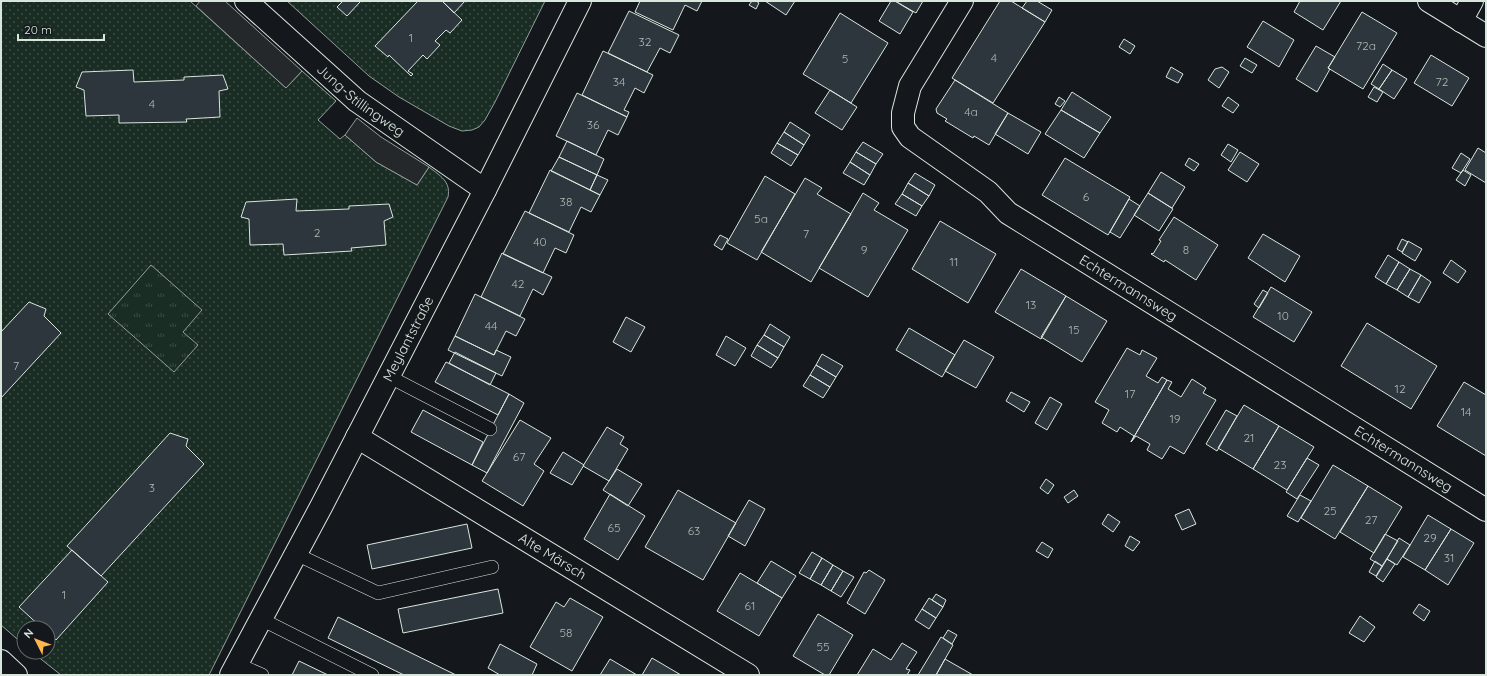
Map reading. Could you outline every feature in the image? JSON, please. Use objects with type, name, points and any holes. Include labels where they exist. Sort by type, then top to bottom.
[{"type":"street","name":"Jung-Stillingweg","points":[[246,1],[357,101],[485,190]]},
{"type":"street","name":"Meylantstraße","points":[[234,669],[296,554],[485,190],[580,1]]},
{"type":"street","name":"Echtermannsweg","points":[[962,1],[910,86],[902,113],[903,127],[910,137],[988,192],[1008,213],[1486,510]]},
{"type":"street","points":[[1429,1],[1486,36]]},
{"type":"street","points":[[1461,21],[1472,1]]},
{"type":"street","name":"Alte Märsch","points":[[357,437],[748,675]]},
{"type":"street","points":[[1,661],[16,675]]},
{"type":"lane","points":[[388,376],[490,429]]},
{"type":"lane","points":[[296,554],[378,593],[492,567]]},
{"type":"lane","points":[[261,619],[372,675]]},
{"type":"lane","points":[[234,669],[262,675]]},
{"type":"green space","points":[[1,1],[190,1],[286,88],[302,71],[336,101],[318,120],[340,139],[345,135],[376,162],[417,185],[429,167],[444,179],[448,187],[448,197],[209,675],[61,675],[42,660],[56,660],[56,620],[16,620],[16,638],[1,625]]},
{"type":"green space","points":[[287,1],[545,1],[485,120],[479,127],[472,130],[462,131],[449,126],[399,97],[369,76]]},
{"type":"green space","points":[[151,265],[202,310],[183,332],[198,345],[174,372],[108,314]]},
{"type":"shaded area","points":[[200,1],[225,1],[302,71],[286,88],[196,6]]},
{"type":"shaded area","points":[[357,118],[381,137],[429,167],[417,185],[376,162],[345,135]]},
{"type":"building","points":[[343,1],[360,2],[347,16],[337,7]]},
{"type":"building","points":[[418,1],[442,1],[462,20],[450,33],[446,30],[435,41],[440,45],[427,59],[423,55],[408,71],[413,74],[411,76],[389,55],[388,57],[375,46]]},
{"type":"building","points":[[442,1],[465,1],[454,13]]},
{"type":"building","points":[[640,1],[702,1],[697,11],[685,5],[673,30],[635,12]]},
{"type":"building","points":[[752,1],[759,3],[756,9],[749,5]]},
{"type":"building","points":[[765,1],[795,1],[786,15]]},
{"type":"building","points":[[891,1],[895,1],[913,12],[900,34],[879,21]]},
{"type":"building","points":[[895,1],[923,1],[916,13]]},
{"type":"building","points":[[1000,1],[1011,1],[1045,22],[993,103],[952,78]]},
{"type":"building","points":[[1027,1],[1037,1],[1052,10],[1045,22],[1022,8]]},
{"type":"building","points":[[1300,1],[1341,1],[1323,30],[1294,12]]},
{"type":"building","points":[[629,11],[679,35],[670,53],[660,48],[647,72],[608,53]]},
{"type":"building","points":[[1362,12],[1397,33],[1363,89],[1328,68]]},
{"type":"building","points":[[840,13],[888,43],[851,103],[803,74]]},
{"type":"building","points":[[1263,21],[1294,40],[1279,67],[1247,47]]},
{"type":"building","points":[[1124,39],[1135,46],[1130,54],[1119,47]]},
{"type":"building","points":[[1316,46],[1335,57],[1317,92],[1296,79]]},
{"type":"building","points":[[603,51],[653,75],[644,93],[635,88],[624,110],[629,112],[627,117],[582,95]]},
{"type":"building","points":[[1431,55],[1469,78],[1452,106],[1414,83]]},
{"type":"building","points":[[1245,58],[1257,65],[1252,73],[1240,66]]},
{"type":"building","points":[[1383,64],[1392,70],[1379,89],[1371,84]]},
{"type":"building","points":[[1171,67],[1183,74],[1178,83],[1166,77]]},
{"type":"building","points":[[1222,67],[1229,72],[1219,88],[1208,80],[1215,69]]},
{"type":"building","points":[[133,70],[134,82],[184,80],[184,77],[223,75],[228,89],[219,91],[220,117],[186,119],[187,122],[119,123],[119,115],[86,116],[84,90],[76,87],[82,72]]},
{"type":"building","points":[[1392,70],[1407,79],[1394,99],[1379,89]]},
{"type":"building","points":[[955,80],[1008,113],[989,145],[974,136],[973,138],[945,121],[947,119],[937,113],[936,109]]},
{"type":"building","points":[[1374,87],[1383,92],[1377,102],[1368,97]]},
{"type":"building","points":[[830,90],[857,107],[842,130],[815,113]]},
{"type":"building","points":[[1072,92],[1111,117],[1100,133],[1061,110]]},
{"type":"building","points":[[577,93],[627,117],[618,135],[608,130],[596,155],[556,136]]},
{"type":"building","points":[[1059,97],[1065,101],[1060,107],[1055,104]]},
{"type":"building","points":[[1228,97],[1239,105],[1233,113],[1222,106]]},
{"type":"building","points":[[1061,110],[1100,133],[1084,158],[1045,134]]},
{"type":"building","points":[[1008,113],[1041,132],[1028,154],[995,134]]},
{"type":"building","points":[[790,122],[810,135],[804,145],[784,132]]},
{"type":"building","points":[[784,132],[804,145],[798,155],[777,143]]},
{"type":"building","points":[[567,141],[604,159],[597,175],[559,157]]},
{"type":"building","points":[[863,142],[883,154],[876,164],[856,152]]},
{"type":"building","points":[[777,143],[798,155],[791,166],[771,153]]},
{"type":"building","points":[[1228,144],[1238,150],[1231,162],[1221,155]]},
{"type":"building","points":[[1478,148],[1486,153],[1486,183],[1465,170]]},
{"type":"building","points":[[856,152],[876,164],[870,175],[850,162]]},
{"type":"building","points":[[1240,152],[1259,164],[1247,182],[1228,170]]},
{"type":"building","points":[[1461,153],[1470,159],[1461,173],[1452,168]]},
{"type":"building","points":[[559,157],[597,175],[590,190],[551,171]]},
{"type":"building","points":[[1065,158],[1130,197],[1108,235],[1042,195]]},
{"type":"building","points":[[1189,158],[1199,164],[1194,171],[1185,165]]},
{"type":"building","points":[[850,162],[870,175],[864,185],[843,173]]},
{"type":"building","points":[[550,170],[600,195],[591,212],[581,207],[569,232],[529,213]]},
{"type":"building","points":[[1463,170],[1471,175],[1465,186],[1456,180]]},
{"type":"building","points":[[1161,172],[1185,187],[1172,208],[1148,193]]},
{"type":"building","points":[[915,173],[935,185],[929,196],[908,183]]},
{"type":"building","points":[[597,175],[608,180],[600,195],[590,190]]},
{"type":"building","points":[[765,176],[795,194],[757,260],[727,243]]},
{"type":"building","points":[[805,178],[822,188],[817,194],[851,214],[811,282],[761,252]]},
{"type":"building","points":[[908,183],[929,196],[922,206],[902,194]]},
{"type":"building","points":[[863,193],[879,203],[874,210],[908,230],[868,297],[819,268]]},
{"type":"building","points":[[1148,193],[1173,209],[1159,231],[1134,215]]},
{"type":"building","points":[[902,194],[922,206],[916,216],[895,204]]},
{"type":"building","points":[[297,199],[296,211],[349,209],[349,206],[389,204],[393,217],[384,221],[386,245],[351,248],[352,251],[284,255],[283,244],[250,245],[249,219],[241,217],[246,202]]},
{"type":"building","points":[[1129,199],[1140,206],[1120,238],[1110,232]]},
{"type":"building","points":[[525,211],[574,235],[566,253],[555,248],[543,273],[503,254]]},
{"type":"building","points":[[1174,217],[1218,245],[1196,280],[1165,260],[1164,262],[1151,254],[1153,254],[1161,241],[1159,240]]},
{"type":"building","points":[[940,221],[996,254],[968,303],[912,269]]},
{"type":"building","points":[[1263,234],[1300,256],[1285,282],[1248,258]]},
{"type":"building","points":[[720,235],[728,239],[722,250],[714,245]]},
{"type":"building","points":[[1402,239],[1408,242],[1402,252],[1397,249]]},
{"type":"building","points":[[1408,241],[1422,249],[1415,261],[1402,253]]},
{"type":"building","points":[[502,253],[552,277],[543,295],[533,289],[520,316],[481,297]]},
{"type":"building","points":[[1388,255],[1399,262],[1386,284],[1375,277]]},
{"type":"building","points":[[1451,260],[1466,271],[1458,283],[1443,273]]},
{"type":"building","points":[[1399,262],[1410,269],[1397,290],[1386,284]]},
{"type":"building","points":[[1021,269],[1066,296],[1041,339],[995,312]]},
{"type":"building","points":[[1410,269],[1421,275],[1408,297],[1397,290]]},
{"type":"building","points":[[1421,275],[1431,282],[1419,303],[1408,297]]},
{"type":"building","points":[[1271,287],[1312,312],[1294,342],[1253,317]]},
{"type":"building","points":[[1263,290],[1268,293],[1259,308],[1254,304]]},
{"type":"building","points":[[475,294],[525,319],[516,336],[506,331],[494,355],[455,336]]},
{"type":"building","points":[[1066,296],[1107,321],[1082,362],[1041,337]]},
{"type":"building","points":[[29,302],[46,309],[44,316],[61,333],[1,398],[1,332]]},
{"type":"building","points":[[626,317],[645,327],[631,352],[613,342]]},
{"type":"building","points":[[1367,323],[1437,366],[1411,409],[1341,366]]},
{"type":"building","points":[[770,324],[790,337],[784,347],[764,335]]},
{"type":"building","points":[[909,328],[955,355],[942,377],[896,350]]},
{"type":"building","points":[[764,335],[784,347],[778,358],[757,345]]},
{"type":"building","points":[[455,336],[494,355],[496,350],[511,357],[502,376],[448,350]]},
{"type":"building","points":[[726,336],[746,348],[735,366],[716,355]]},
{"type":"building","points":[[964,340],[994,357],[976,388],[945,371]]},
{"type":"building","points":[[757,345],[778,358],[771,368],[751,356]]},
{"type":"building","points":[[1127,348],[1140,355],[1142,350],[1157,358],[1146,376],[1158,383],[1162,377],[1167,380],[1131,442],[1134,436],[1120,427],[1117,432],[1102,423],[1109,410],[1095,402]]},
{"type":"building","points":[[455,352],[496,373],[490,385],[449,363]]},
{"type":"building","points":[[822,354],[843,366],[836,377],[816,365]]},
{"type":"building","points":[[446,362],[509,394],[498,415],[435,382]]},
{"type":"building","points":[[816,365],[836,377],[830,387],[810,375]]},
{"type":"building","points":[[810,375],[830,387],[823,398],[803,386]]},
{"type":"building","points":[[1192,379],[1206,388],[1203,393],[1216,400],[1184,454],[1170,446],[1162,459],[1147,450],[1150,444],[1136,436],[1131,442],[1167,380],[1172,382],[1168,389],[1181,397]]},
{"type":"building","points":[[1464,382],[1486,395],[1486,456],[1437,426]]},
{"type":"building","points":[[1011,392],[1030,402],[1024,412],[1006,401]]},
{"type":"building","points":[[509,394],[524,403],[487,473],[472,465]]},
{"type":"building","points":[[1050,397],[1062,404],[1047,430],[1035,423]]},
{"type":"building","points":[[1244,405],[1279,426],[1253,469],[1218,448]]},
{"type":"building","points":[[423,410],[483,442],[472,465],[411,432]]},
{"type":"building","points":[[1226,410],[1237,416],[1217,451],[1206,444]]},
{"type":"building","points":[[520,420],[551,438],[534,464],[544,471],[523,506],[482,481]]},
{"type":"building","points":[[1279,426],[1314,447],[1287,490],[1253,469]]},
{"type":"building","points":[[607,427],[624,437],[620,444],[628,449],[609,481],[583,466]]},
{"type":"building","points":[[170,433],[188,439],[186,446],[204,464],[101,576],[67,546]]},
{"type":"building","points":[[563,452],[584,465],[572,485],[550,473]]},
{"type":"building","points":[[1307,458],[1319,465],[1297,499],[1286,492]]},
{"type":"building","points":[[1333,465],[1368,486],[1335,539],[1301,518]]},
{"type":"building","points":[[617,469],[642,484],[628,506],[603,490]]},
{"type":"building","points":[[1046,479],[1054,485],[1048,494],[1040,488]]},
{"type":"building","points":[[1368,486],[1402,507],[1374,553],[1340,532]]},
{"type":"building","points":[[678,490],[736,523],[703,580],[645,547]]},
{"type":"building","points":[[1074,490],[1078,496],[1068,503],[1064,497]]},
{"type":"building","points":[[610,494],[645,516],[618,560],[584,539]]},
{"type":"building","points":[[1300,495],[1311,501],[1298,522],[1287,516]]},
{"type":"building","points":[[749,500],[765,509],[745,546],[728,536]]},
{"type":"building","points":[[1189,509],[1196,524],[1182,530],[1175,515]]},
{"type":"building","points":[[1108,514],[1120,522],[1113,532],[1102,524]]},
{"type":"building","points":[[1428,515],[1451,529],[1425,570],[1403,557]]},
{"type":"building","points":[[467,524],[472,548],[372,569],[367,545]]},
{"type":"building","points":[[1451,529],[1474,543],[1448,585],[1425,570]]},
{"type":"building","points":[[1385,534],[1398,541],[1382,566],[1370,559]]},
{"type":"building","points":[[1130,536],[1140,542],[1133,551],[1125,546]]},
{"type":"building","points":[[1399,538],[1410,545],[1397,565],[1387,559]]},
{"type":"building","points":[[1042,542],[1053,549],[1048,558],[1036,551]]},
{"type":"building","points":[[72,550],[108,582],[56,640],[56,620],[33,620],[19,607]]},
{"type":"building","points":[[812,552],[822,558],[810,579],[799,573]]},
{"type":"building","points":[[822,558],[833,565],[821,585],[810,579]]},
{"type":"building","points":[[1387,559],[1395,564],[1383,582],[1376,577]]},
{"type":"building","points":[[771,561],[796,576],[782,598],[757,583]]},
{"type":"building","points":[[1375,561],[1382,566],[1376,576],[1369,572]]},
{"type":"building","points":[[833,565],[843,571],[831,591],[821,585]]},
{"type":"building","points":[[869,570],[885,580],[865,614],[847,603],[864,572],[866,573]]},
{"type":"building","points":[[843,571],[854,577],[841,597],[831,591]]},
{"type":"building","points":[[740,573],[782,598],[759,636],[717,611]]},
{"type":"building","points":[[498,589],[503,613],[403,633],[398,609]]},
{"type":"building","points":[[936,594],[946,600],[943,607],[932,600]]},
{"type":"building","points":[[570,598],[603,617],[572,671],[530,647],[556,602],[564,607]]},
{"type":"building","points":[[929,598],[943,607],[936,618],[922,609]]},
{"type":"building","points":[[1419,604],[1430,611],[1424,621],[1413,613]]},
{"type":"building","points":[[922,609],[936,618],[929,629],[915,620]]},
{"type":"building","points":[[818,614],[853,635],[829,675],[825,675],[793,656]]},
{"type":"building","points":[[1360,616],[1375,627],[1364,642],[1349,633]]},
{"type":"building","points":[[338,617],[456,675],[404,675],[328,638]]},
{"type":"building","points":[[948,630],[957,635],[952,644],[943,638]]},
{"type":"building","points":[[941,637],[953,645],[936,675],[918,675]]},
{"type":"building","points":[[902,643],[917,652],[906,669],[910,670],[907,675],[857,675],[873,649],[891,660]]},
{"type":"building","points":[[500,644],[537,664],[532,675],[500,675],[488,668]]},
{"type":"building","points":[[652,658],[681,675],[642,675]]},
{"type":"building","points":[[610,659],[637,675],[600,675]]},
{"type":"building","points":[[945,659],[973,675],[936,675]]},
{"type":"building","points":[[299,661],[328,675],[292,675]]}]
